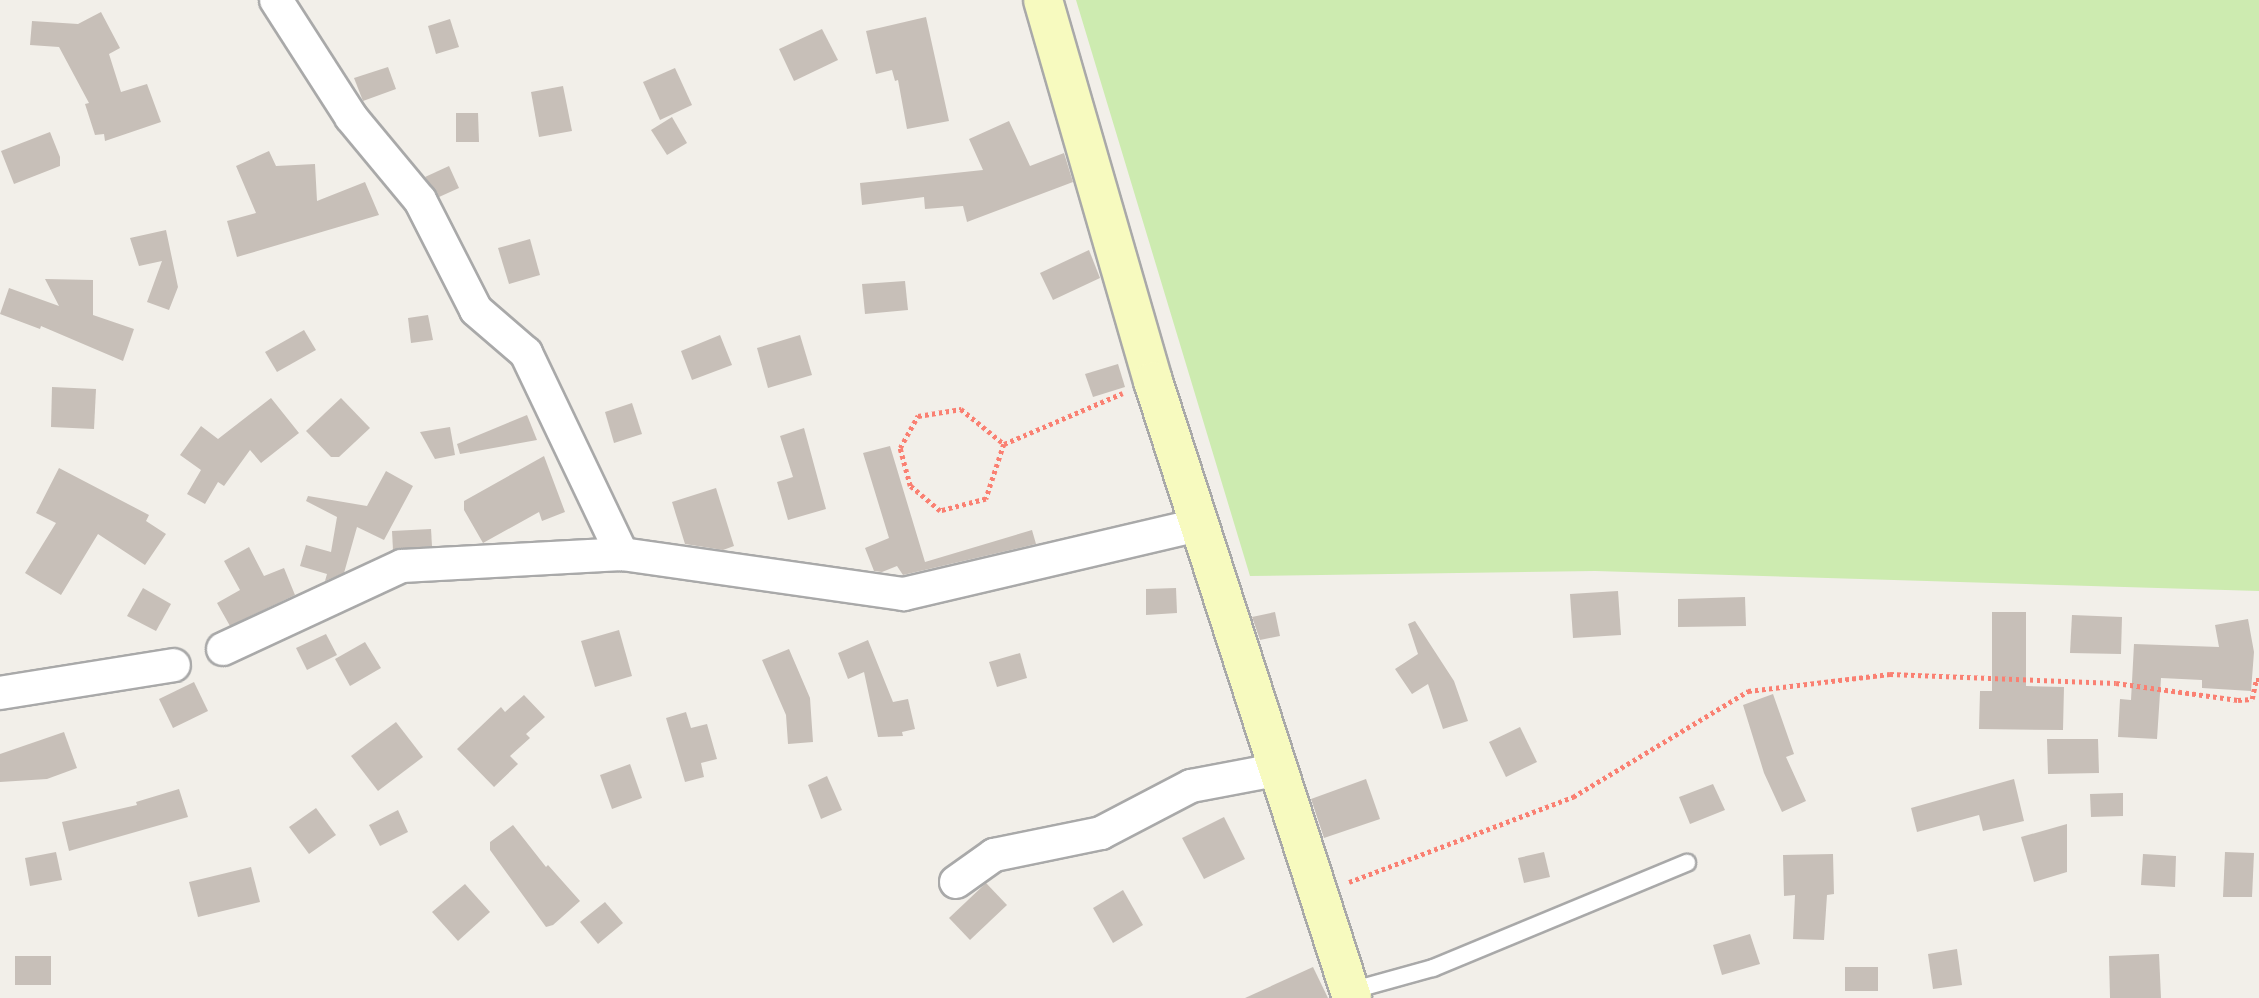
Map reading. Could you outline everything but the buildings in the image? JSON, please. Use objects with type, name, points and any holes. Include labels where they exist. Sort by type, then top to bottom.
[{"type":"street","points":[[276,0],[351,117],[420,200],[476,310],[526,353],[622,554]]},
{"type":"street","points":[[1043,0],[1153,381],[1350,995]]},
{"type":"street","points":[[223,649],[402,566],[622,554],[904,594],[1199,525]]},
{"type":"street","points":[[0,693],[174,665]]},
{"type":"street","points":[[956,881],[994,855],[1101,833],[1191,786],[1276,770]]},
{"type":"lane","points":[[1350,995],[1433,968],[1687,863]]},
{"type":"path","points":[[1004,444],[961,409],[918,416],[900,448],[910,486],[940,511],[986,499],[1004,444],[1153,381]]},
{"type":"path","points":[[1317,894],[1573,797],[1748,691],[1890,674],[2116,683],[2238,700],[2252,699],[2256,680],[2259,680]]},
{"type":"green space","points":[[1076,0],[2259,0],[2259,591],[1595,571],[1250,576]]}]
